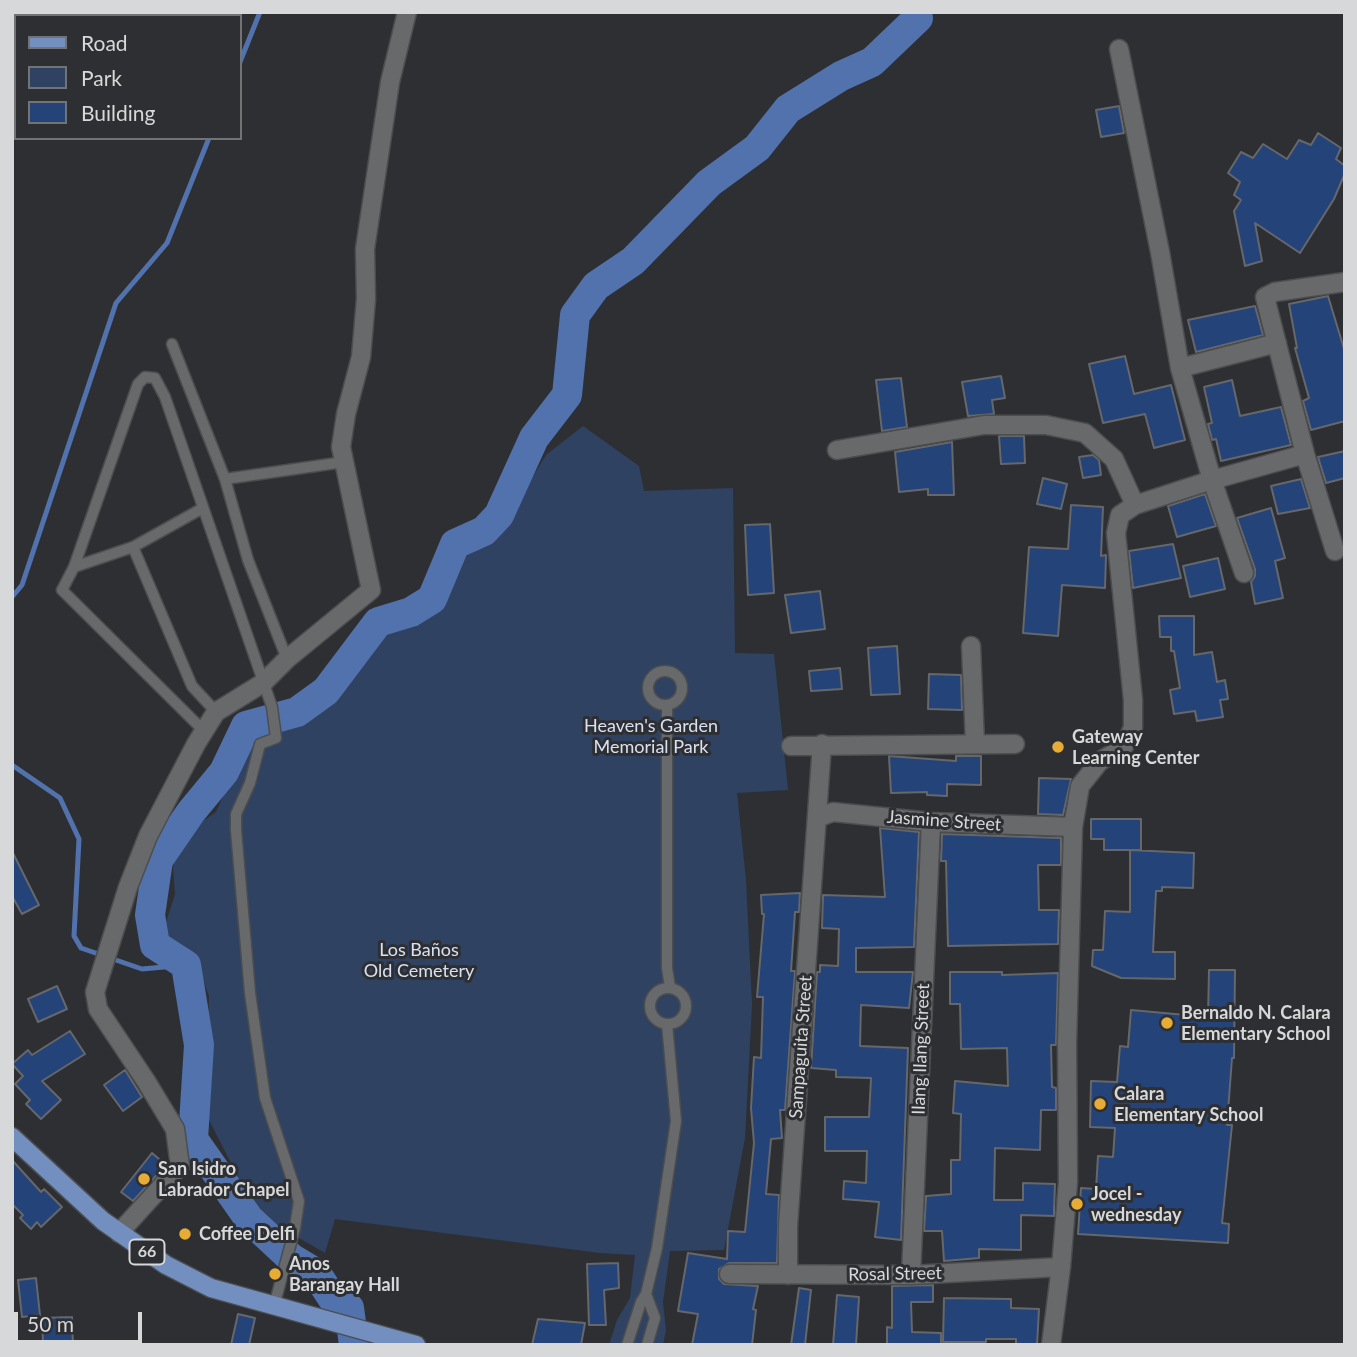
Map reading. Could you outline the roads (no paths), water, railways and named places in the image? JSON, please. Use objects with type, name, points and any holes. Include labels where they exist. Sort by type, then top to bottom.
[{"type":"main road","name":"66","points":[[12,1137],[119,1233],[166,1265],[211,1288],[416,1345]]},
{"type":"street","points":[[119,1233],[180,1166],[175,1129],[98,1009],[95,992],[128,887],[148,836],[216,712],[263,683],[287,659],[371,590],[341,447],[346,414],[361,357],[366,299],[365,249],[390,82],[407,12]]},
{"type":"street","points":[[1119,50],[1180,368],[1212,480],[1244,573]]},
{"type":"street","points":[[1335,551],[1305,454],[1265,297],[1275,292],[1345,282]]},
{"type":"street","points":[[1180,368],[1277,342]]},
{"type":"street","points":[[837,450],[984,425],[1046,425],[1085,433],[1114,459],[1135,505]]},
{"type":"street","points":[[1051,1345],[1068,1182],[1067,1043],[1073,827],[1080,786],[1100,761],[1124,748],[1133,728],[1133,700],[1115,533],[1120,515],[1135,505],[1305,454]]},
{"type":"street","points":[[971,646],[975,744]]},
{"type":"street","name":"Sampaguita Street","points":[[789,1275],[788,1226],[822,744]]},
{"type":"street","points":[[791,746],[1015,744]]},
{"type":"street","name":"Jasmine Street","points":[[817,818],[833,812],[931,822],[1073,827]]},
{"type":"street","name":"Ilang Ilang Street","points":[[911,1275],[931,822]]},
{"type":"street","name":"Rosal Street","points":[[729,1274],[911,1275],[1061,1266]]},
{"type":"lane","points":[[172,344],[225,479],[248,560],[287,659]]},
{"type":"lane","points":[[204,731],[62,590],[74,568],[138,384],[145,377],[155,378],[166,397],[272,707],[276,738],[260,744],[250,783],[236,814],[236,830],[250,993],[265,1098],[299,1201],[289,1253],[274,1306]]},
{"type":"lane","points":[[225,479],[344,463]]},
{"type":"lane","points":[[74,568],[133,547],[203,508]]},
{"type":"lane","points":[[133,547],[192,685],[216,712]]},
{"type":"lane","points":[[667,705],[667,968],[670,987]]},
{"type":"lane","points":[[670,987],[680,991],[687,1007],[679,1022],[667,1024],[652,1014],[650,1002],[657,991],[670,987]]},
{"type":"lane","points":[[627,1345],[640,1302],[646,1294],[657,1248],[676,1121],[667,1024]]},
{"type":"lane","points":[[646,1294],[654,1318],[647,1345]]},
{"type":"waterway","points":[[242,57],[260,12]]},
{"type":"waterway","points":[[354,1345],[349,1308],[333,1299],[316,1273],[291,1258],[249,1219],[193,1139],[199,1045],[186,965],[155,945],[150,915],[158,860],[191,812],[224,772],[246,726],[297,712],[326,691],[378,622],[411,612],[432,599],[455,544],[484,531],[499,515],[534,438],[567,395],[575,315],[596,286],[633,261],[709,183],[757,148],[788,109],[841,76],[872,62],[918,18]]},
{"type":"waterway","points":[[12,597],[22,585],[116,303],[167,243],[208,140]]},
{"type":"waterway","points":[[12,765],[60,798],[79,839],[74,936],[81,948],[142,969],[186,965]]},
{"type":"place","name":"Gateway Learning Center","points":[[1058,747]]},
{"type":"place","name":"Bernaldo N. Calara Elementary School","points":[[1167,1023]]},
{"type":"place","name":"Calara Elementary School","points":[[1100,1104]]},
{"type":"place","name":"San Isidro Labrador Chapel","points":[[144,1179]]},
{"type":"place","name":"Jocel - wednesday","points":[[1077,1204]]},
{"type":"place","name":"Coffee Delfi","points":[[185,1234]]},
{"type":"place","name":"Anos Barangay Hall","points":[[275,1274]]},
{"type":"park label","name":"Heaven's Garden Memorial Park","points":[[651,736]]},
{"type":"park label","name":"Los Baños Old Cemetery","points":[[419,960]]}]
